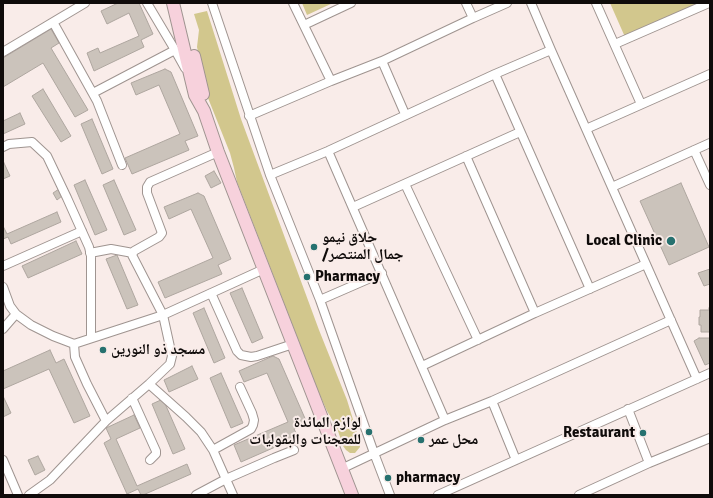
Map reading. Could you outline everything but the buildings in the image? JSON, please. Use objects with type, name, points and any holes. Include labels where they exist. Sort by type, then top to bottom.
[{"type":"street","points":[[3,52],[85,3]]},
{"type":"street","points":[[147,3],[190,78]]},
{"type":"street","points":[[173,3],[195,95],[204,111],[218,152],[350,494]]},
{"type":"street","points":[[181,3],[203,94],[204,111]]},
{"type":"street","points":[[212,3],[270,175],[320,300],[390,495]]},
{"type":"street","points":[[293,3],[331,81]]},
{"type":"street","points":[[304,25],[351,3]]},
{"type":"street","points":[[466,3],[473,18]]},
{"type":"street","points":[[249,116],[382,61],[507,3]]},
{"type":"street","points":[[531,3],[697,379]]},
{"type":"street","points":[[596,3],[641,104]]},
{"type":"street","points":[[615,44],[710,3]]},
{"type":"street","points":[[53,22],[97,101],[122,165]]},
{"type":"street","points":[[93,93],[175,50]]},
{"type":"street","points":[[270,175],[328,151],[406,114],[551,50]]},
{"type":"street","points":[[382,61],[406,114]]},
{"type":"street","points":[[495,74],[590,289]]},
{"type":"street","points":[[586,129],[710,74]]},
{"type":"street","points":[[352,207],[520,132]]},
{"type":"street","points":[[3,147],[9,144],[32,142],[47,156],[67,198],[89,247],[91,263],[91,338]]},
{"type":"street","points":[[612,187],[710,143]]},
{"type":"street","points":[[694,150],[710,185]]},
{"type":"street","points":[[328,151],[446,420]]},
{"type":"street","points":[[90,253],[111,248],[133,253],[159,237],[162,233],[147,187],[150,182],[218,152]]},
{"type":"street","points":[[466,156],[535,314]]},
{"type":"street","points":[[404,184],[478,340]]},
{"type":"street","points":[[3,266],[82,231]]},
{"type":"street","points":[[29,495],[50,480],[106,421],[170,364],[172,356],[163,315],[133,257],[133,253]]},
{"type":"street","points":[[422,366],[646,264]]},
{"type":"street","points":[[3,287],[10,306],[16,314],[31,325],[74,344],[163,315],[264,269]]},
{"type":"street","points":[[320,300],[382,273]]},
{"type":"street","points":[[211,293],[237,351],[241,354],[251,357],[257,356],[293,344]]},
{"type":"street","points":[[3,329],[16,314]]},
{"type":"street","points":[[341,468],[671,320]]},
{"type":"street","points":[[74,344],[75,357],[106,421]]},
{"type":"street","points":[[438,495],[710,373]]},
{"type":"street","points":[[149,384],[196,427],[214,450],[233,495]]},
{"type":"street","points":[[214,450],[251,429],[253,425],[254,420],[252,413],[240,387]]},
{"type":"street","points":[[132,398],[156,451],[156,454],[150,460]]},
{"type":"street","points":[[492,401],[516,460]]},
{"type":"street","points":[[628,409],[649,464]]},
{"type":"street","points":[[582,494],[710,438]]},
{"type":"street","points":[[196,495],[226,479],[294,450]]},
{"type":"street","points":[[3,460],[18,495]]},
{"type":"shaded area","points":[[302,3],[333,3],[307,15]]},
{"type":"shaded area","points":[[610,3],[703,3],[625,37]]},
{"type":"shaded area","points":[[207,11],[241,119],[319,330],[347,400],[359,439],[360,447],[355,453],[350,453],[343,446],[337,428],[319,393],[237,182],[230,153],[208,98],[197,47],[199,30],[194,14]]},
{"type":"place","name":"Local Clinic","points":[[671,241]]},
{"type":"place","name":"حلاق نيمو /جمال المنتصر","points":[[314,247]]},
{"type":"place","name":"Pharmacy","points":[[307,277]]},
{"type":"place","name":"مسجد ذو النورين","points":[[103,350]]},
{"type":"place","name":"لوازم المائدة للمعجنات والبقوليات","points":[[369,432]]},
{"type":"place","name":"Restaurant","points":[[643,433]]},
{"type":"place","name":"محل عمر","points":[[421,440]]},
{"type":"place","name":"pharmacy","points":[[388,478]]}]
